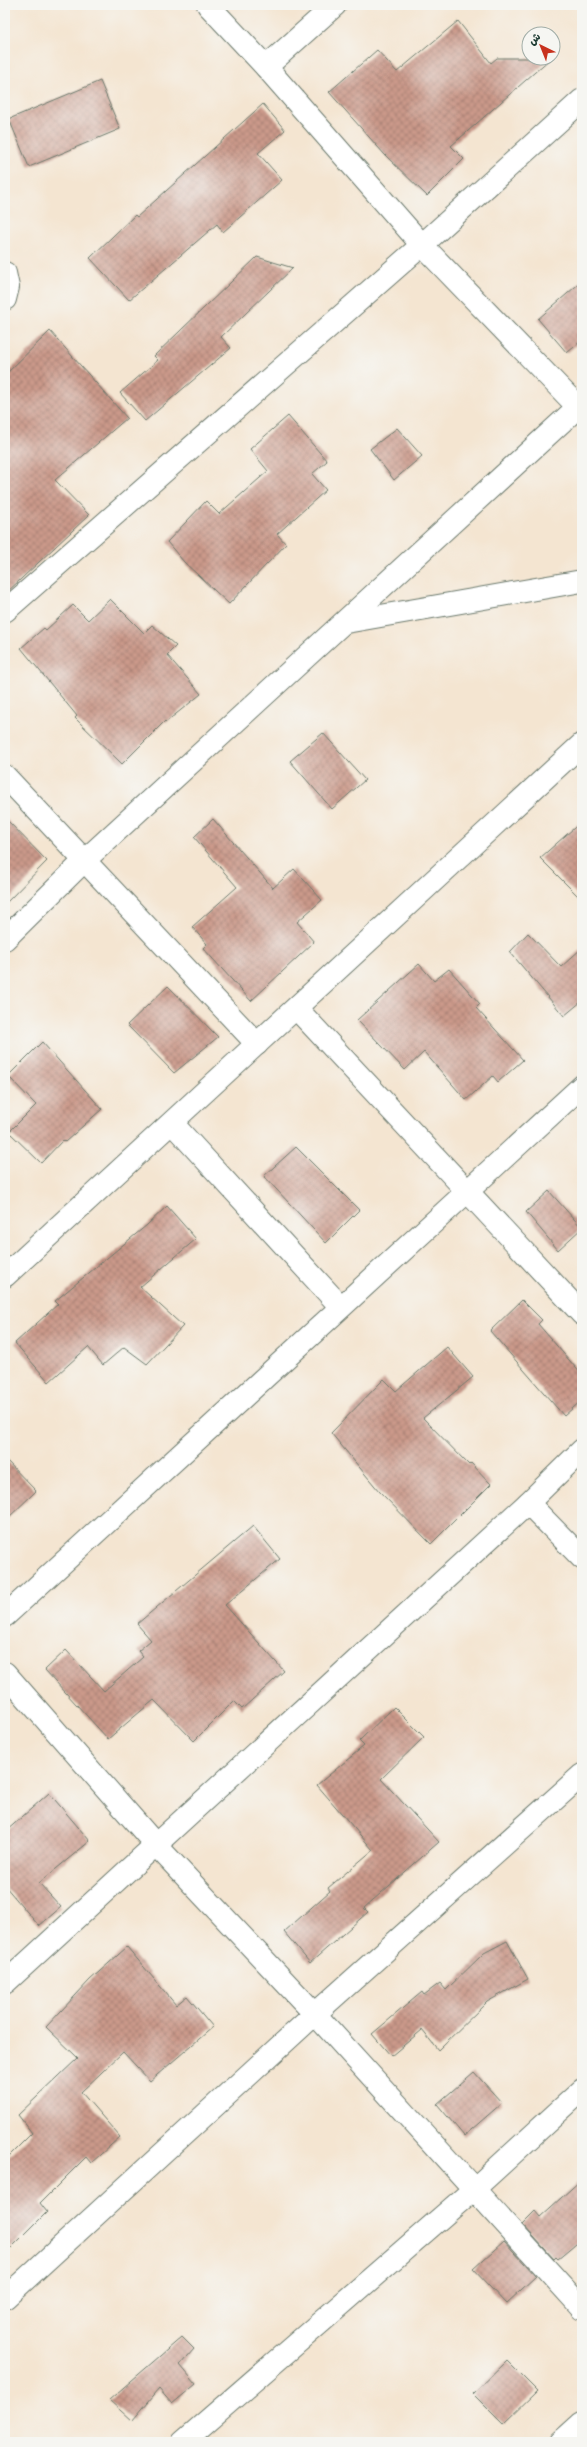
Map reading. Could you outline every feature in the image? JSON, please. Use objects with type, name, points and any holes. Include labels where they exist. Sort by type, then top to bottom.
[{"type":"street","points":[[5,939],[85,860],[580,409],[422,245],[266,67],[208,5]]},
{"type":"street","points":[[266,67],[335,5]]},
{"type":"street","points":[[5,611],[422,245],[582,100]]},
{"type":"street","points":[[5,273],[8,287],[5,299]]},
{"type":"street","points":[[346,622],[582,582]]},
{"type":"street","points":[[5,1276],[297,1009],[582,744]]},
{"type":"street","points":[[5,776],[257,1044]]},
{"type":"street","points":[[297,1009],[466,1192],[582,1314]]},
{"type":"street","points":[[5,1616],[582,1086]]},
{"type":"street","points":[[172,1122],[341,1307]]},
{"type":"street","points":[[5,1984],[155,1844],[528,1503],[582,1450]]},
{"type":"street","points":[[528,1503],[582,1558]]},
{"type":"street","points":[[5,1673],[155,1844],[315,2014],[473,2190],[582,2308]]},
{"type":"street","points":[[5,2298],[315,2014],[582,1775]]},
{"type":"street","points":[[183,2442],[473,2190],[582,2090]]},
{"type":"street","points":[[561,2442],[582,2423]]},
{"type":"building","points":[[458,21],[491,63],[497,58],[521,58],[521,66],[542,66],[451,146],[464,159],[427,196],[385,155],[329,92],[377,50],[397,72]]},
{"type":"building","points":[[100,81],[120,129],[29,167],[9,119]]},
{"type":"building","points":[[263,104],[285,130],[258,153],[282,180],[223,232],[217,224],[129,300],[90,258],[135,215],[137,217]]},
{"type":"building","points":[[257,257],[293,268],[221,337],[231,348],[145,421],[120,393],[158,360],[154,356]]},
{"type":"building","points":[[582,281],[582,340],[567,353],[538,319]]},
{"type":"building","points":[[50,331],[127,418],[55,480],[89,515],[5,594],[5,375]]},
{"type":"building","points":[[288,416],[327,461],[312,474],[326,490],[277,534],[286,544],[229,604],[184,562],[167,542],[206,501],[219,514],[268,471],[250,449]]},
{"type":"building","points":[[397,428],[422,456],[394,480],[370,449]]},
{"type":"building","points":[[110,599],[144,633],[152,625],[176,646],[167,655],[201,694],[166,722],[165,721],[122,764],[75,718],[77,716],[21,648],[44,628],[46,630],[73,605],[88,620]]},
{"type":"building","points":[[323,733],[365,780],[332,809],[290,761]]},
{"type":"building","points":[[5,818],[47,861],[5,904]]},
{"type":"building","points":[[213,819],[273,888],[294,869],[322,900],[297,922],[314,942],[251,1001],[203,948],[207,944],[192,927],[237,887],[194,837]]},
{"type":"building","points":[[582,821],[582,900],[540,858]]},
{"type":"building","points":[[528,933],[561,967],[582,948],[582,1001],[564,1016],[510,952]]},
{"type":"building","points":[[419,964],[434,981],[449,969],[480,1004],[476,1008],[523,1060],[498,1082],[493,1076],[466,1100],[424,1052],[405,1070],[357,1020]]},
{"type":"building","points":[[168,986],[218,1037],[174,1073],[127,1025]]},
{"type":"building","points":[[42,1042],[102,1109],[65,1142],[63,1140],[41,1163],[9,1132],[36,1105],[8,1076]]},
{"type":"building","points":[[296,1147],[359,1210],[326,1243],[264,1176]]},
{"type":"building","points":[[549,1191],[582,1228],[558,1250],[526,1212]]},
{"type":"building","points":[[167,1206],[196,1239],[140,1287],[183,1326],[147,1364],[124,1347],[103,1365],[88,1347],[49,1382],[15,1343],[58,1304],[55,1301],[147,1225]]},
{"type":"building","points":[[522,1300],[542,1320],[538,1324],[582,1375],[582,1400],[564,1416],[490,1331]]},
{"type":"building","points":[[447,1347],[473,1377],[423,1418],[469,1465],[471,1463],[491,1484],[431,1544],[379,1491],[331,1433],[384,1379],[396,1391]]},
{"type":"building","points":[[5,1459],[36,1491],[5,1521]]},
{"type":"building","points":[[253,1526],[280,1559],[225,1605],[284,1671],[242,1709],[234,1701],[194,1741],[154,1700],[108,1739],[45,1670],[66,1650],[104,1691],[143,1657],[138,1651],[151,1640],[137,1624]]},
{"type":"building","points":[[394,1707],[424,1737],[381,1779],[439,1842],[364,1908],[368,1912],[310,1963],[284,1932],[330,1891],[328,1888],[373,1850],[317,1785],[364,1746],[359,1741]]},
{"type":"building","points":[[49,1793],[90,1841],[39,1883],[61,1907],[39,1926],[5,1886],[5,1832]]},
{"type":"building","points":[[507,1941],[528,1979],[487,2002],[438,2050],[422,2030],[391,2056],[372,2034],[422,1992],[424,1995],[440,1983],[446,1990],[484,1953]]},
{"type":"building","points":[[127,1947],[176,2005],[187,1996],[213,2027],[150,2081],[123,2052],[81,2092],[120,2137],[91,2163],[86,2157],[40,2203],[47,2212],[5,2254],[5,2160],[32,2133],[18,2115],[78,2058],[46,2027],[90,1980]]},
{"type":"building","points":[[474,2072],[502,2103],[464,2136],[437,2104]]},
{"type":"building","points":[[582,2179],[582,2239],[558,2259],[556,2257],[554,2259],[522,2224],[535,2211],[540,2217]]},
{"type":"building","points":[[504,2241],[536,2276],[506,2304],[473,2269]]},
{"type":"building","points":[[182,2337],[194,2349],[180,2365],[196,2384],[172,2404],[159,2389],[132,2421],[109,2400]]},
{"type":"building","points":[[507,2361],[537,2391],[503,2424],[473,2394]]}]
